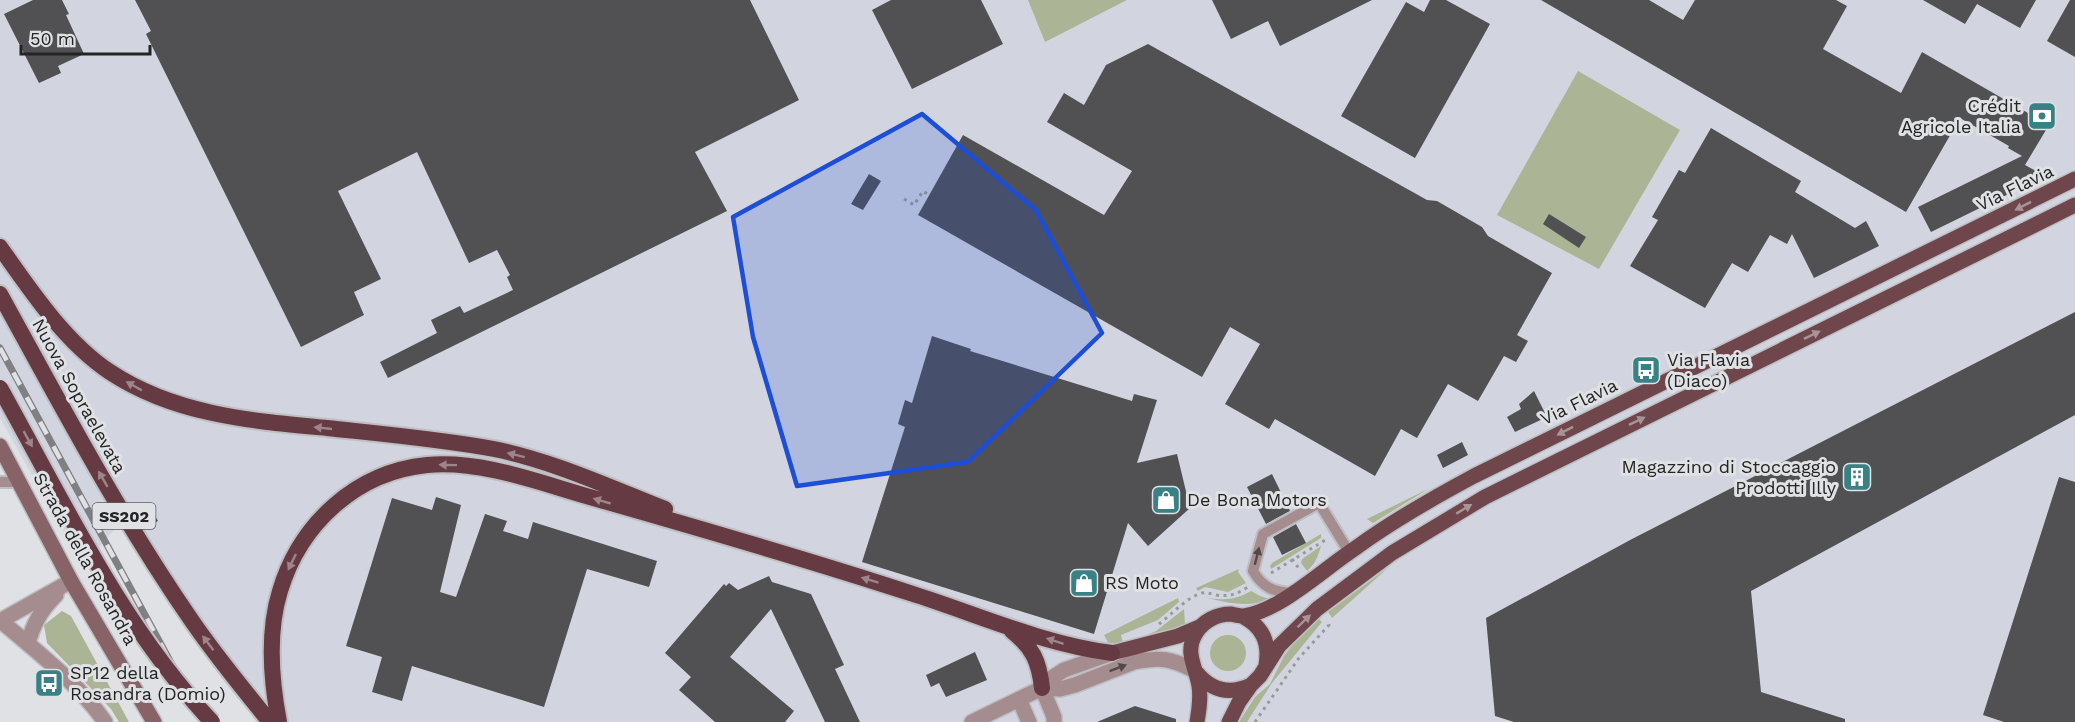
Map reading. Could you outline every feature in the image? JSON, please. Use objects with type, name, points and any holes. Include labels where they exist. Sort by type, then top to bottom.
[{"type":"highway","points":[[0,247],[51,315],[80,347],[110,372],[147,393],[181,406],[219,415],[419,438],[496,450],[537,460],[772,549]]},
{"type":"highway","name":"Nuova Sopraelevata","points":[[0,294],[77,436],[138,539],[193,624],[270,722]]},
{"type":"highway","name":"SS202","points":[[0,388],[130,619],[156,655],[212,722]]},
{"type":"highway","points":[[279,722],[273,678],[272,644],[279,593],[291,564],[308,533],[339,501],[357,488],[394,471],[429,465],[478,467],[524,478],[772,549],[1064,644],[1112,652]]},
{"type":"highway","points":[[1004,625],[1029,645],[1040,672],[1042,688]]},
{"type":"main road","name":"Via Flavia","points":[[1112,652],[1179,636],[1220,615],[1242,616],[1259,613],[1293,593],[1414,508],[1474,476],[2075,179]]},
{"type":"main road","points":[[1229,722],[1239,702],[1260,676],[1279,646],[1317,609],[1392,553],[1485,497],[2075,205]]},
{"type":"main road","name":"Strada della Rosandra","points":[[0,446],[71,581],[154,722]]},
{"type":"main road","points":[[1242,616],[1257,626],[1263,634],[1268,654],[1266,665]]},
{"type":"main road","points":[[1197,722],[1200,701],[1199,685],[1192,663],[1191,647],[1193,639],[1202,626]]},
{"type":"main road","points":[[1195,671],[1205,683],[1216,689],[1240,690],[1251,685]]},
{"type":"street","points":[[71,581],[0,620],[94,706],[105,722]]},
{"type":"street","points":[[28,644],[32,626],[45,606],[71,581]]},
{"type":"street","points":[[972,722],[1042,688],[1064,670],[1112,652]]},
{"type":"street","points":[[1042,688],[1060,689],[1134,662],[1160,658],[1171,660],[1195,671]]},
{"type":"street","points":[[1042,688],[1054,722]]},
{"type":"street","points":[[1019,699],[1029,722]]},
{"type":"lane","points":[[0,482],[20,482]]},
{"type":"lane","points":[[1293,593],[1270,589],[1261,583],[1253,571],[1263,534],[1320,503],[1349,552]]},
{"type":"path","points":[[904,199],[914,205],[923,191],[929,195]]},
{"type":"path","points":[[1274,572],[1317,543]]},
{"type":"path","points":[[1182,605],[1205,592],[1220,596],[1233,595],[1248,587]]},
{"type":"path","points":[[1255,722],[1299,658],[1329,625]]},
{"type":"highlighted area","points":[[922,114],[1036,210],[1102,333],[968,462],[797,486],[753,337],[733,217]]},
{"type":"shaded area","points":[[0,0],[2075,0],[2075,722],[256,722],[130,511],[83,566],[0,418]]},
{"type":"green space","points":[[1028,0],[1127,0],[1045,42]]},
{"type":"green space","points":[[1578,71],[1680,130],[1599,269],[1497,215]]},
{"type":"green space","points":[[1430,488],[1373,523],[1367,519]]},
{"type":"green space","points":[[1321,534],[1321,538],[1271,569],[1272,563]]},
{"type":"green space","points":[[1321,546],[1316,560],[1307,571],[1301,563],[1302,559]]},
{"type":"green space","points":[[1389,567],[1332,618],[1328,612]]},
{"type":"green space","points":[[1239,569],[1238,572],[1246,583],[1228,592],[1205,587],[1198,591],[1196,588]]},
{"type":"green space","points":[[1251,591],[1270,599],[1246,604],[1229,603],[1204,597],[1229,599]]},
{"type":"green space","points":[[1178,598],[1179,602],[1158,620],[1121,635],[1123,643],[1110,646],[1104,635]]},
{"type":"green space","points":[[1184,609],[1185,624],[1177,630],[1138,639],[1156,631]]},
{"type":"green space","points":[[62,611],[71,616],[129,722],[119,722],[111,709],[47,643],[44,625]]},
{"type":"green space","points":[[1319,619],[1322,622],[1272,683],[1247,722],[1239,722],[1255,697],[1270,684],[1284,656],[1297,639]]},
{"type":"green space","points":[[1228,635],[1240,641],[1246,653],[1240,665],[1228,671],[1216,665],[1210,653],[1216,641]]},
{"type":"building","points":[[33,0],[62,0],[69,14],[66,15],[84,54],[58,66],[61,73],[39,83],[4,14]]},
{"type":"building","points":[[135,0],[750,0],[799,100],[695,152],[727,211],[388,378],[380,362],[437,333],[431,320],[460,306],[464,313],[513,290],[507,277],[510,275],[497,250],[469,263],[417,152],[338,191],[381,279],[354,292],[364,315],[301,347],[146,34],[151,31]]},
{"type":"building","points":[[891,0],[981,0],[1003,44],[912,89],[872,10]]},
{"type":"building","points":[[1212,0],[1372,0],[1280,46],[1268,21],[1231,39]]},
{"type":"building","points":[[1430,0],[1446,0],[1490,24],[1415,158],[1341,116],[1406,2],[1424,12]]},
{"type":"building","points":[[1541,0],[1649,0],[1683,20],[1695,0],[1836,0],[1847,6],[1823,49],[1901,93],[1922,52],[2028,113],[2034,102],[2055,115],[2025,165],[2045,176],[1931,232],[1918,207],[2022,156],[1960,118],[1906,212]]},
{"type":"building","points":[[1923,0],[2036,0],[2020,28],[1977,4],[1965,24]]},
{"type":"building","points":[[2070,0],[2075,0],[2075,57],[2047,41]]},
{"type":"building","points":[[1148,44],[1427,200],[1437,201],[1482,227],[1488,236],[1552,273],[1517,335],[1528,341],[1516,362],[1504,356],[1478,401],[1448,384],[1417,438],[1401,429],[1375,476],[1275,419],[1269,429],[1225,404],[1260,344],[1230,327],[1202,377],[918,215],[963,135],[1104,215],[1132,171],[1047,122],[1064,93],[1084,105],[1106,65]]},
{"type":"building","points":[[1711,128],[1801,181],[1795,192],[1855,228],[1866,221],[1879,246],[1814,278],[1792,234],[1787,244],[1770,235],[1748,272],[1732,263],[1705,308],[1630,266],[1658,220],[1652,217],[1679,170],[1685,173]]},
{"type":"building","points":[[869,174],[881,181],[863,210],[851,204]]},
{"type":"building","points":[[1549,214],[1586,237],[1579,248],[1543,224]]},
{"type":"building","name":"Magazzino di Stoccaggio Prodotti Illy","points":[[2075,312],[2075,415],[1751,591],[1761,692],[1845,719],[1845,722],[1514,722],[1495,716],[1486,618],[1632,539]]},
{"type":"building","points":[[932,336],[971,349],[970,351],[1132,401],[1134,394],[1157,400],[1137,463],[1177,454],[1190,508],[1148,546],[1128,523],[1094,634],[862,562],[905,427],[898,424],[905,400],[912,403]]},
{"type":"building","points":[[1534,391],[1547,417],[1515,432],[1507,417],[1521,409],[1519,404]]},
{"type":"building","points":[[1462,442],[1468,455],[1443,468],[1437,455]]},
{"type":"building","points":[[1272,474],[1290,511],[1266,524],[1247,487]]},
{"type":"building","points":[[2059,477],[2075,482],[2075,722],[2004,722],[1983,715]]},
{"type":"building","points":[[436,497],[461,505],[440,592],[456,597],[485,514],[507,521],[503,531],[528,539],[533,522],[657,561],[649,587],[587,569],[544,707],[412,666],[402,701],[372,692],[382,657],[346,646],[392,498],[432,510]]},
{"type":"building","points":[[148,504],[158,521],[145,528],[135,511]]},
{"type":"building","points":[[1296,524],[1306,543],[1282,555],[1273,537]]},
{"type":"building","points":[[769,576],[772,582],[811,594],[844,665],[835,669],[860,722],[825,722],[771,609],[730,657],[794,711],[785,722],[715,722],[679,690],[691,677],[665,653],[724,584],[726,586],[729,583],[738,590]]},
{"type":"building","points":[[975,652],[987,680],[946,697],[939,683],[931,687],[926,675]]},
{"type":"building","points":[[1135,706],[1176,719],[1176,722],[1097,722]]},
{"type":"railway","points":[[0,348],[176,672]]},
{"type":"place","name":"Crédit Agricole Italia","points":[[2042,116]]},
{"type":"place","name":"Via Flavia (Diaco)","points":[[1646,370]]},
{"type":"place","name":"Magazzino di Stoccaggio Prodotti Illy","points":[[1857,477]]},
{"type":"place","name":"De Bona Motors","points":[[1166,500]]},
{"type":"place","name":"RS Moto","points":[[1084,583]]},
{"type":"place","name":"SP12 della Rosandra (Domio)","points":[[49,683]]}]
